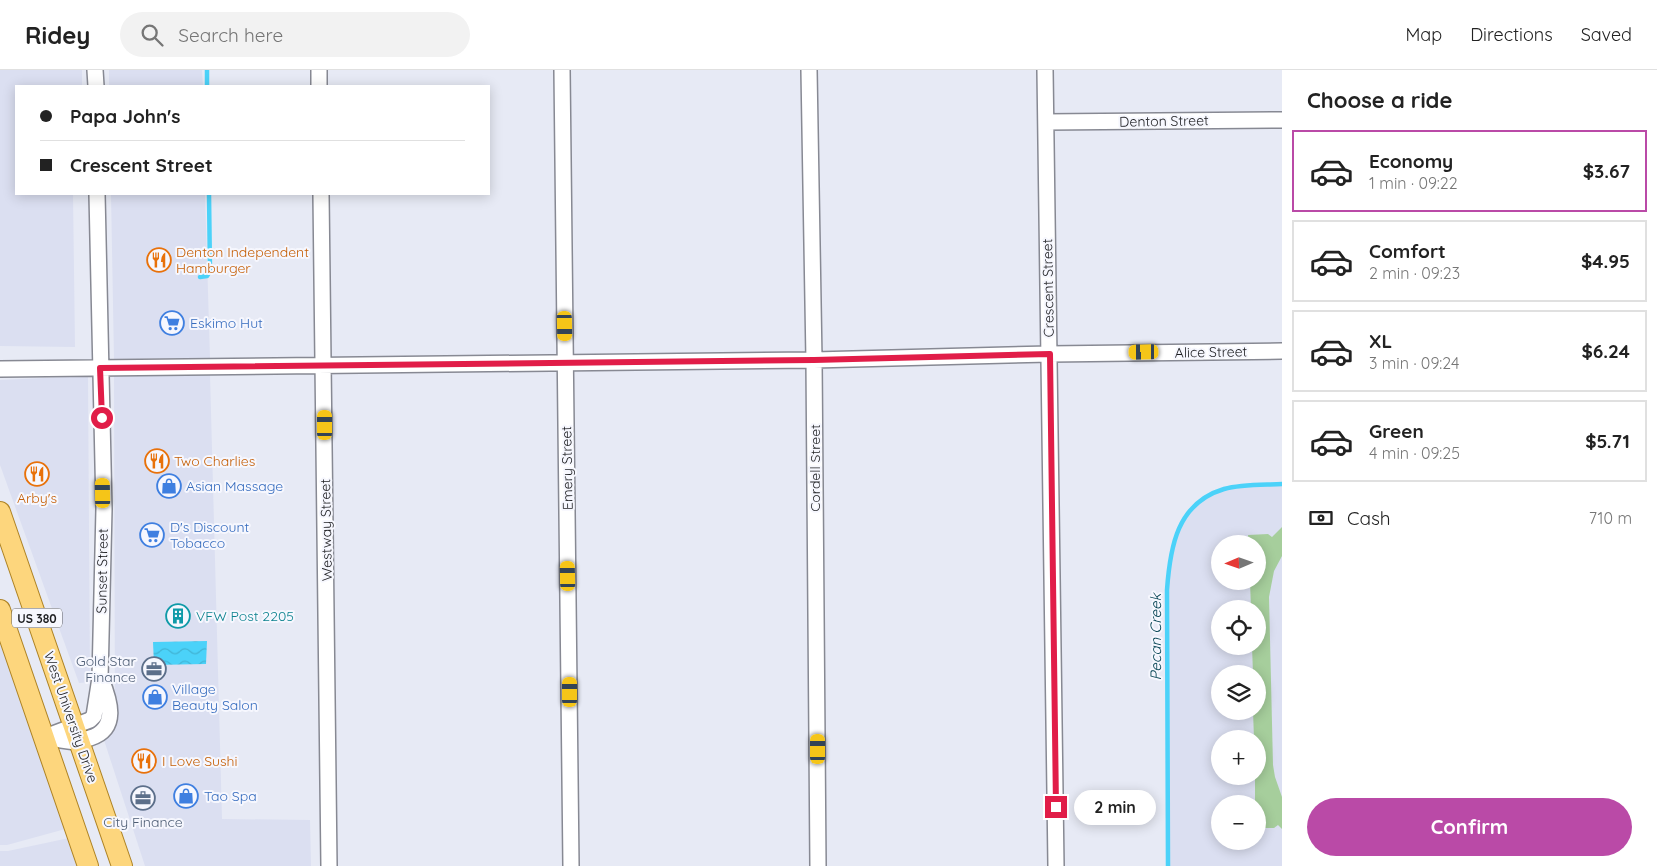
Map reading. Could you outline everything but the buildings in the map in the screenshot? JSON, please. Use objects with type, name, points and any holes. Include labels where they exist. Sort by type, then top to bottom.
[{"type":"main road","name":"West University Drive","points":[[0,512],[122,866]]},
{"type":"main road","name":"US 380","points":[[0,610],[88,866]]},
{"type":"street","points":[[95,70],[96,85]]},
{"type":"street","points":[[319,70],[319,85]]},
{"type":"street","name":"Emery Street","points":[[562,70],[572,866]]},
{"type":"street","name":"Cordell Street","points":[[809,70],[814,360],[818,866]]},
{"type":"street","name":"Crescent Street","points":[[1045,70],[1056,866]]},
{"type":"street","name":"Denton Street","points":[[1046,122],[1282,120]]},
{"type":"street","name":"Sunset Street","points":[[76,733],[93,737],[105,731],[108,723],[109,700],[100,678],[104,509],[97,195]]},
{"type":"street","name":"Westway Street","points":[[321,195],[329,866]]},
{"type":"street","name":"Alice Street","points":[[0,369],[814,360],[1282,350]]},
{"type":"street","points":[[45,737],[76,733]]},
{"type":"shaded area","points":[[0,70],[82,70],[82,85],[15,85],[15,195],[73,195],[75,347],[0,346]]},
{"type":"shaded area","points":[[109,70],[202,70],[203,85],[109,85]]},
{"type":"shaded area","points":[[111,195],[205,195],[210,358],[114,359]]},
{"type":"shaded area","points":[[114,375],[210,375],[222,819],[310,820],[311,866],[145,866],[103,737],[115,719]]},
{"type":"shaded area","points":[[88,376],[90,682],[79,683],[0,465],[0,380]]},
{"type":"shaded area","points":[[1282,484],[1282,866],[1169,866],[1167,590],[1170,556],[1174,539],[1183,521],[1204,498],[1224,489]]},
{"type":"shaded area","points":[[0,628],[69,828],[7,845],[0,845]]},
{"type":"shaded area","points":[[69,838],[78,866],[0,866],[0,851]]},
{"type":"green space","points":[[1282,527],[1282,556],[1274,571],[1269,597],[1273,765],[1282,797],[1282,829],[1278,825],[1274,828],[1266,828],[1266,795],[1255,795],[1255,785],[1266,785],[1266,730],[1254,730],[1253,720],[1266,720],[1266,665],[1253,665],[1252,655],[1266,655],[1266,600],[1251,600],[1250,590],[1266,590],[1266,535],[1248,535],[1268,534],[1272,537]]},
{"type":"water","points":[[207,641],[206,664],[154,665],[153,642]]},
{"type":"waterway","points":[[207,70],[207,85]]},
{"type":"waterway","points":[[200,277],[207,276],[210,271],[209,195]]},
{"type":"waterway","name":"Pecan Creek","points":[[1168,866],[1167,590],[1174,543],[1186,516],[1208,496],[1224,489],[1238,486],[1282,484]]},
{"type":"place","name":"Denton Independent Hamburger","points":[[159,260]]},
{"type":"place","name":"Eskimo Hut","points":[[172,323]]},
{"type":"place","name":"Two Charlies","points":[[157,461]]},
{"type":"place","name":"Arby's","points":[[37,474]]},
{"type":"place","name":"Asian Massage","points":[[169,486]]},
{"type":"place","name":"D's Discount Tobacco","points":[[152,535]]},
{"type":"place","name":"VFW Post 2205","points":[[178,616]]},
{"type":"place","name":"Gold Star Finance","points":[[154,669]]},
{"type":"place","name":"Village Beauty Salon","points":[[155,697]]},
{"type":"place","name":"I Love Sushi","points":[[144,761]]},
{"type":"place","name":"Tao Spa","points":[[186,796]]},
{"type":"place","name":"City Finance","points":[[143,798]]},
{"type":"route","points":[[102,418],[100,368],[814,360],[1050,354],[1056,807]]}]
